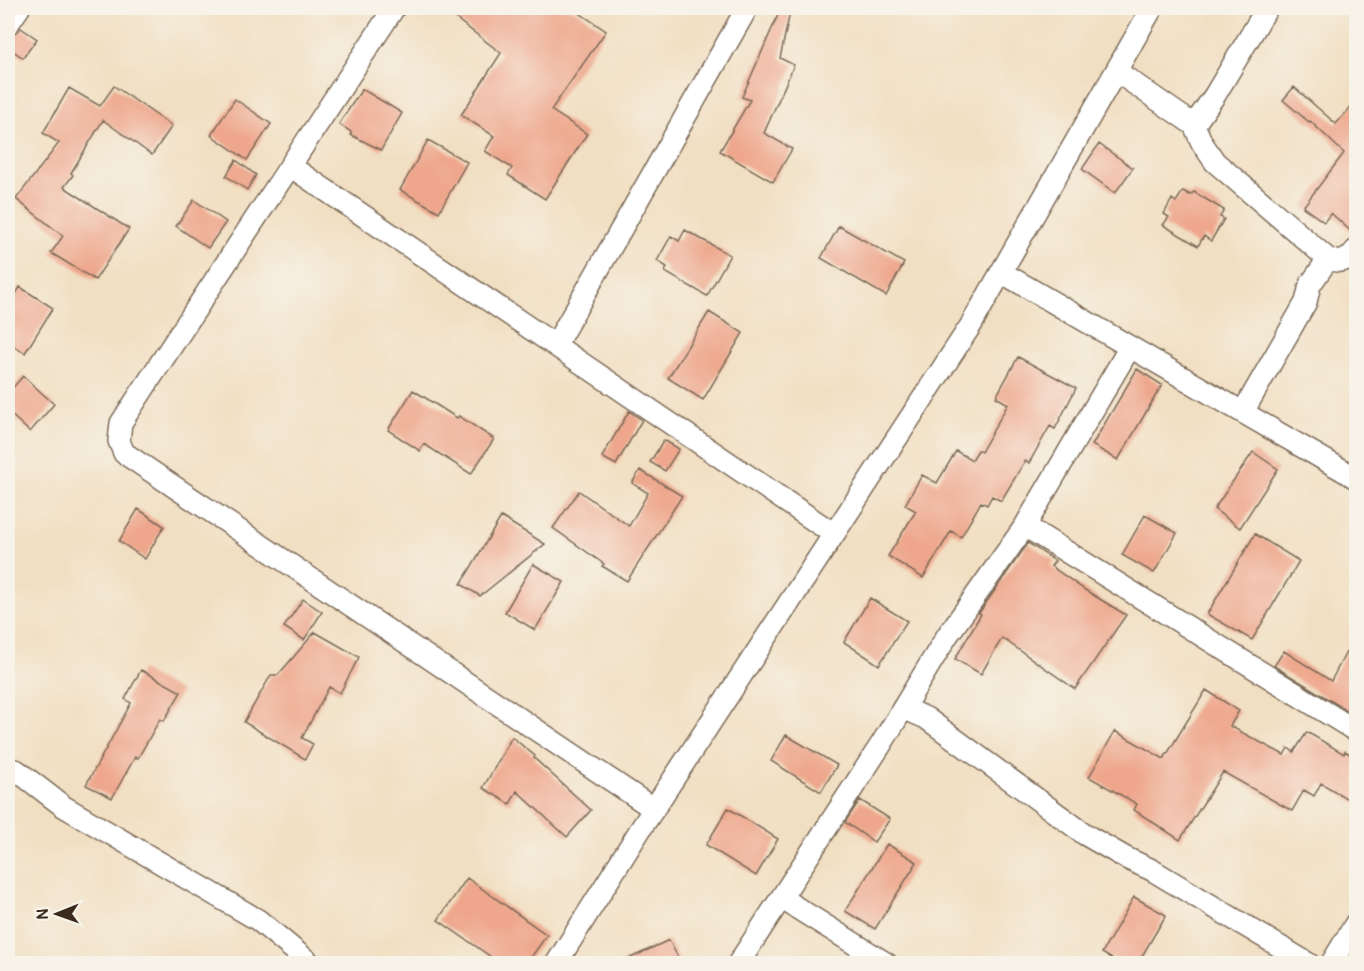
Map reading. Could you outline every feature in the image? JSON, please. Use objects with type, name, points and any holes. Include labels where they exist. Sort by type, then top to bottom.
[{"type":"street","points":[[8,24],[19,8]]},
{"type":"street","points":[[394,8],[121,423],[119,441],[124,453],[654,809]]},
{"type":"street","points":[[556,344],[747,8]]},
{"type":"street","points":[[556,963],[654,809],[971,325],[1152,8]]},
{"type":"street","points":[[1194,125],[1215,95],[1267,8]]},
{"type":"street","points":[[1116,71],[1194,125],[1202,143],[1215,162],[1328,259],[1337,262],[1347,260],[1356,250]]},
{"type":"street","points":[[290,166],[834,534]]},
{"type":"street","points":[[1243,412],[1306,302],[1310,285],[1328,259]]},
{"type":"street","points":[[1001,272],[1356,478]]},
{"type":"street","points":[[738,963],[947,636],[1025,526],[1130,347]]},
{"type":"street","points":[[1025,526],[1356,731]]},
{"type":"street","points":[[903,708],[927,718],[1086,835],[1152,870],[1309,963]]},
{"type":"street","points":[[10,766],[63,806],[258,920],[311,963]]},
{"type":"street","points":[[780,898],[887,963]]},
{"type":"street","points":[[1330,963],[1356,923]]},
{"type":"building","points":[[442,8],[572,8],[606,31],[551,110],[587,134],[545,199],[508,175],[512,168],[485,151],[494,136],[461,115],[501,53]]},
{"type":"building","points":[[781,8],[791,8],[780,58],[794,65],[764,133],[792,149],[773,182],[720,151],[750,100],[742,97]]},
{"type":"building","points":[[21,28],[37,39],[23,58],[8,47],[10,36]]},
{"type":"building","points":[[114,86],[172,126],[152,155],[103,120],[64,187],[129,229],[95,280],[51,253],[63,236],[16,199],[59,143],[43,133],[69,88],[100,106]]},
{"type":"building","points":[[1294,87],[1336,124],[1356,101],[1356,236],[1331,213],[1324,222],[1303,207],[1344,153],[1310,121],[1283,100]]},
{"type":"building","points":[[362,89],[402,113],[381,150],[351,135],[351,132],[339,124]]},
{"type":"building","points":[[235,99],[271,124],[247,160],[211,135]]},
{"type":"building","points":[[428,140],[467,162],[439,212],[400,190]]},
{"type":"building","points":[[1099,144],[1133,168],[1115,193],[1082,169]]},
{"type":"building","points":[[236,160],[256,175],[247,190],[226,176]]},
{"type":"building","points":[[1183,191],[1190,195],[1194,192],[1224,210],[1220,217],[1224,219],[1211,241],[1204,236],[1198,246],[1163,225],[1169,217],[1164,214],[1172,199],[1176,202]]},
{"type":"building","points":[[194,200],[226,222],[208,248],[176,226]]},
{"type":"building","points":[[839,226],[904,263],[886,296],[821,258]]},
{"type":"building","points":[[685,230],[730,255],[707,296],[665,272],[667,267],[657,261],[671,236],[679,241]]},
{"type":"building","points":[[20,287],[53,308],[25,353],[8,343],[8,307]]},
{"type":"building","points":[[709,312],[743,333],[703,400],[668,378]]},
{"type":"building","points":[[1018,357],[1076,388],[1055,429],[1050,426],[1029,463],[1025,461],[1001,501],[992,496],[987,505],[981,502],[961,537],[951,531],[923,578],[888,556],[916,511],[905,505],[922,475],[937,483],[956,451],[972,460],[978,450],[981,452],[1008,404],[996,397]]},
{"type":"building","points":[[1137,369],[1162,385],[1118,460],[1092,445]]},
{"type":"building","points":[[23,376],[54,404],[30,432],[8,412],[8,393]]},
{"type":"building","points":[[413,390],[494,439],[471,474],[424,444],[420,451],[388,430]]},
{"type":"building","points":[[629,411],[642,420],[616,465],[602,457]]},
{"type":"building","points":[[664,440],[679,449],[665,471],[650,462]]},
{"type":"building","points":[[1253,452],[1278,469],[1240,528],[1214,509]]},
{"type":"building","points":[[640,470],[682,496],[627,581],[602,566],[604,564],[553,528],[579,491],[629,526],[648,493],[632,483]]},
{"type":"building","points":[[138,509],[164,526],[145,559],[119,541]]},
{"type":"building","points":[[1145,515],[1177,533],[1154,573],[1122,555]]},
{"type":"building","points":[[501,517],[545,544],[480,596],[461,584]]},
{"type":"building","points":[[1255,534],[1299,561],[1252,640],[1207,614]]},
{"type":"building","points":[[1028,543],[1055,561],[1051,566],[1126,615],[1075,689],[1002,638],[981,674],[955,659],[981,614],[979,613]]},
{"type":"building","points":[[533,564],[564,582],[535,630],[505,612]]},
{"type":"building","points":[[870,598],[907,621],[879,665],[844,642]]},
{"type":"building","points":[[303,599],[322,612],[304,640],[284,627]]},
{"type":"building","points":[[315,632],[359,657],[340,693],[329,687],[302,738],[313,744],[305,759],[244,722],[271,675],[278,675]]},
{"type":"building","points":[[1356,633],[1356,716],[1274,666],[1284,651],[1331,681]]},
{"type":"building","points":[[141,670],[181,692],[164,721],[160,719],[138,758],[135,757],[112,798],[86,785],[131,703],[125,699]]},
{"type":"building","points":[[1206,690],[1239,711],[1230,726],[1284,755],[1288,748],[1294,752],[1307,732],[1344,754],[1345,751],[1356,758],[1356,804],[1321,783],[1314,796],[1304,790],[1292,811],[1223,772],[1180,840],[1134,810],[1137,804],[1089,777],[1115,731],[1164,759]]},
{"type":"building","points":[[786,735],[837,765],[821,792],[771,761]]},
{"type":"building","points":[[512,737],[591,810],[567,837],[517,791],[510,804],[483,788]]},
{"type":"building","points":[[860,800],[890,819],[874,842],[845,822]]},
{"type":"building","points":[[728,808],[778,839],[756,876],[706,845]]},
{"type":"building","points":[[887,844],[917,862],[875,929],[845,911]]},
{"type":"building","points":[[467,878],[547,935],[527,963],[500,963],[438,920]]},
{"type":"building","points":[[1134,897],[1166,915],[1138,963],[1119,963],[1102,953]]},
{"type":"building","points":[[669,940],[681,963],[620,963]]}]
